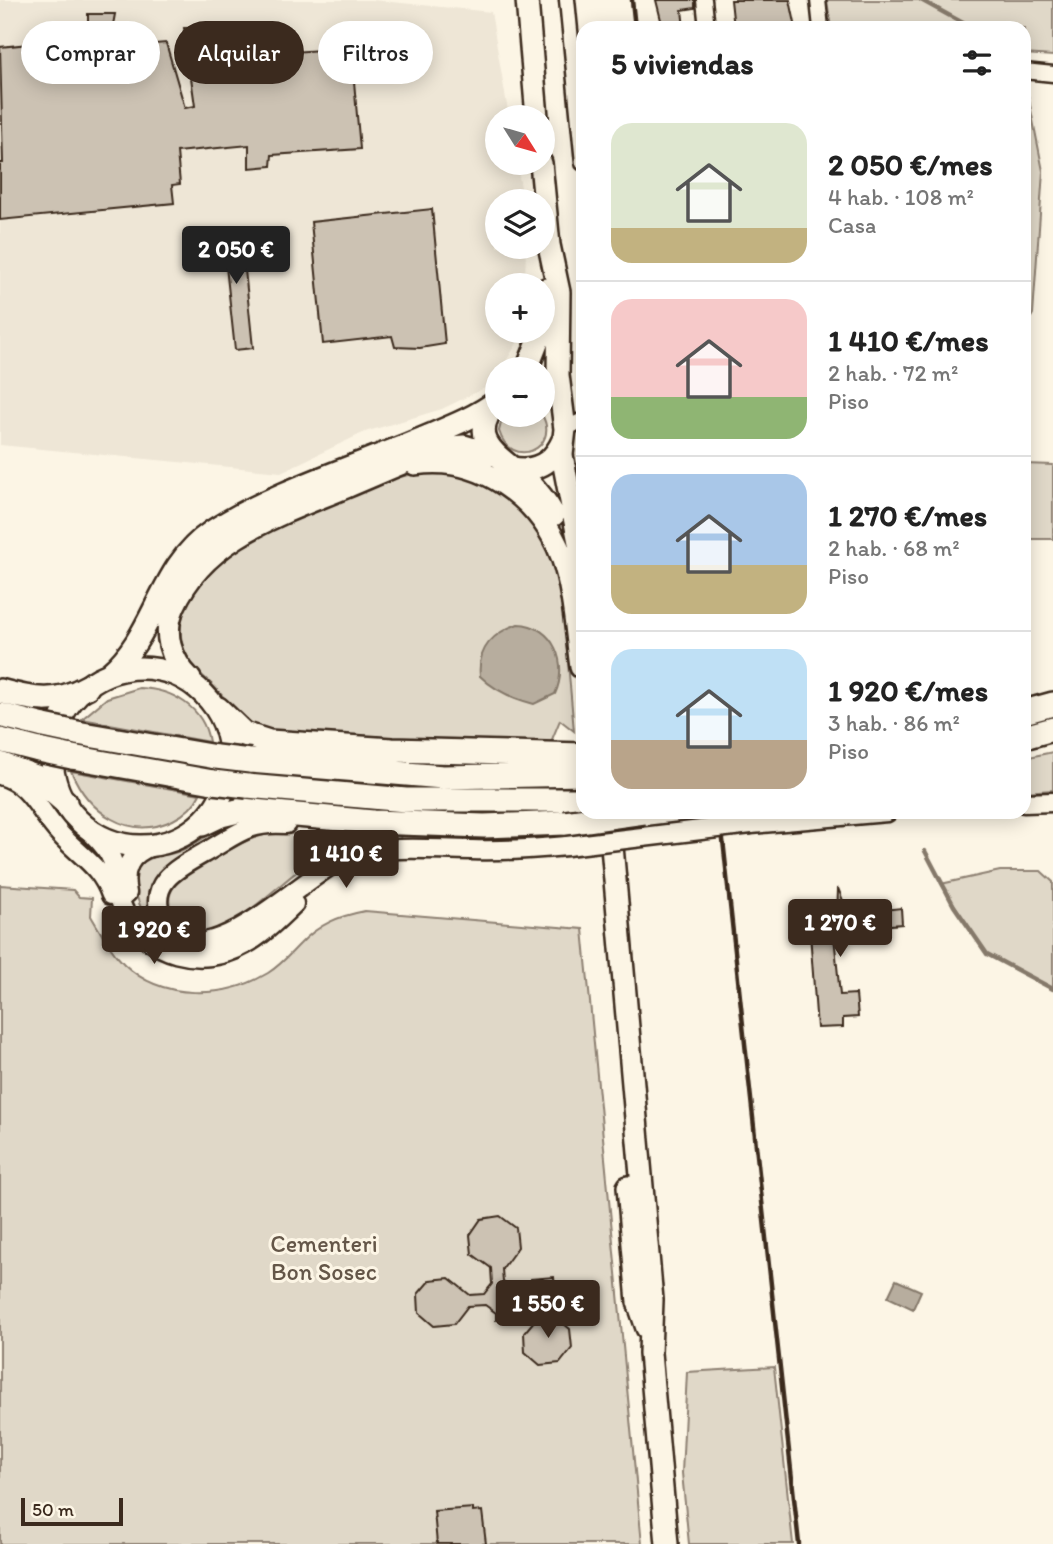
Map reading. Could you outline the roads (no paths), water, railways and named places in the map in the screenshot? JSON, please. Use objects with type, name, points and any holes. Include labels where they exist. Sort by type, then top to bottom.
[{"type":"highway","points":[[0,691],[49,701],[68,697],[87,687]]},
{"type":"highway","points":[[1031,710],[1053,704]]},
{"type":"highway","points":[[218,709],[237,729],[262,741],[392,750],[568,769]]},
{"type":"highway","points":[[0,715],[77,733],[216,757],[391,775],[495,778],[568,769]]},
{"type":"highway","points":[[1031,735],[1053,729]]},
{"type":"highway","points":[[0,740],[72,757],[213,782],[406,800],[570,808]]},
{"type":"highway","points":[[0,764],[36,777],[65,802]]},
{"type":"highway","points":[[202,824],[221,815],[242,810],[373,822],[484,826],[570,808]]},
{"type":"main road","points":[[527,0],[536,105]]},
{"type":"main road","points":[[552,259],[559,292],[558,375],[568,427],[562,455],[576,527]]},
{"type":"main road","points":[[555,406],[568,427]]},
{"type":"main road","points":[[485,408],[453,425],[246,512],[204,537],[176,566],[138,640],[108,674],[87,687],[62,714],[51,745],[51,767],[65,802],[85,826],[112,842],[152,846],[175,841],[202,824],[220,799],[228,776],[228,733],[218,709],[174,657],[167,632],[176,602],[200,566],[218,550],[253,528],[447,446],[475,448],[520,470],[542,466],[552,459],[568,427]]},
{"type":"main road","points":[[485,427],[485,437],[501,461],[539,495],[555,517],[576,586]]},
{"type":"main road","points":[[393,468],[433,462],[472,468],[508,486],[536,512],[556,542],[565,568],[576,637]]},
{"type":"main road","points":[[108,674],[135,668],[157,669],[195,685]]},
{"type":"main road","points":[[597,819],[638,1301],[649,1331]]},
{"type":"main road","points":[[610,819],[652,1300],[649,1331],[667,1544]]},
{"type":"street","points":[[567,0],[576,83]]},
{"type":"street","points":[[704,0],[706,21]]},
{"type":"street","points":[[818,0],[820,21]]},
{"type":"street","points":[[1038,73],[1053,87]]},
{"type":"street","points":[[0,775],[28,790],[60,835],[99,869],[125,926],[139,941],[158,954],[194,964],[230,960],[260,943],[279,910]]},
{"type":"street","points":[[1031,803],[1053,802]]},
{"type":"street","points":[[85,826],[111,858],[117,891],[126,915],[143,935],[160,947],[188,957],[217,956],[251,941],[306,880],[340,860],[359,853],[567,846],[808,819]]},
{"type":"street","points":[[279,910],[233,934],[197,942],[181,938],[166,926],[158,909],[158,896],[166,878],[175,868],[241,830],[271,823],[329,827],[373,822]]},
{"type":"street","points":[[152,846],[138,852],[128,864],[126,887],[138,917],[153,933],[170,944],[200,950],[232,943],[279,910]]},
{"type":"waterway","points":[[921,0],[959,21]]},
{"type":"waterway","points":[[925,851],[954,906],[987,954],[1053,989]]},
{"type":"railway","points":[[632,0],[634,21]]},
{"type":"railway","points":[[721,819],[799,1544]]},
{"type":"park label","name":"Cementeri Bon Sosec","points":[[324,1258]]}]
